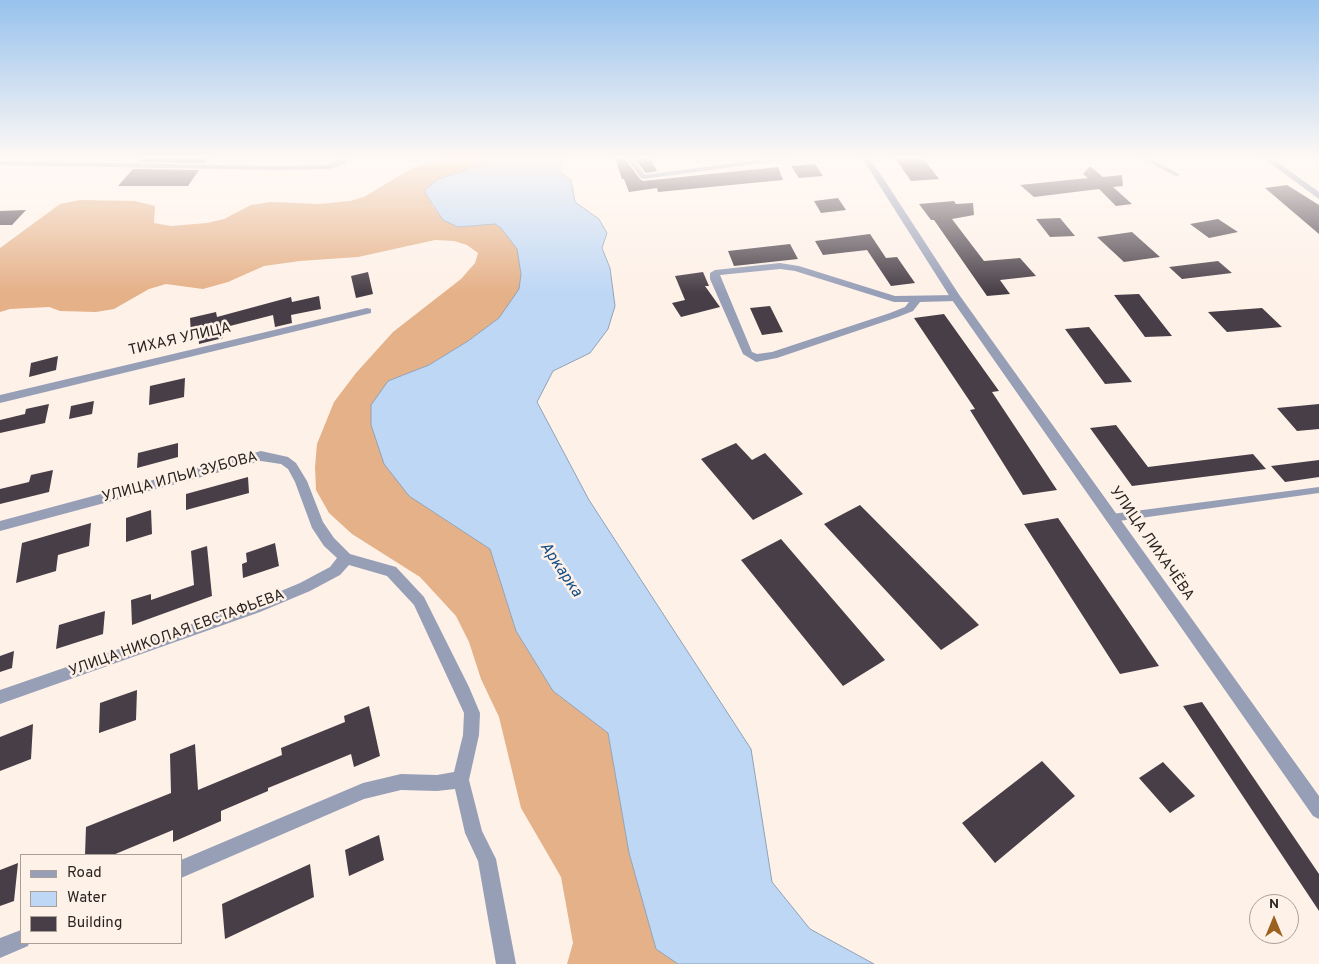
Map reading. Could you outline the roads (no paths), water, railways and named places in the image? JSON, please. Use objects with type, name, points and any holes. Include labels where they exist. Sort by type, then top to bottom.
[{"type":"street","name":"УЛИЦА ЛИХАЧЁВА","points":[[895,203],[956,298],[1319,810]]},
{"type":"street","points":[[916,300],[909,309],[894,315],[773,355],[756,358],[748,354],[715,279],[715,273],[788,267],[894,298],[916,300],[956,298]]},
{"type":"street","name":"ТИХАЯ УЛИЦА","points":[[0,399],[367,311]]},
{"type":"street","name":"УЛИЦА ИЛЬИ ЗУБОВА","points":[[0,526],[261,456],[284,460],[292,466],[301,481],[316,524],[330,542],[346,558],[391,571],[419,602],[464,692],[472,713],[472,735],[461,780],[474,833],[487,859],[506,964]]},
{"type":"street","name":"УЛИЦА НИКОЛАЯ ЕВСТАФЬЕВА","points":[[0,697],[255,608],[327,575],[335,570],[346,558]]},
{"type":"street","points":[[182,869],[363,792],[401,782],[437,783],[461,780]]},
{"type":"street","points":[[0,948],[20,939]]},
{"type":"lane","points":[[1112,518],[1319,490]]},
{"type":"water","name":"Аркарка","points":[[432,203],[576,203],[599,219],[607,233],[602,248],[610,268],[615,306],[608,329],[590,353],[553,371],[537,402],[589,500],[751,749],[772,882],[810,929],[874,964],[678,964],[656,949],[629,853],[608,733],[553,691],[516,631],[490,549],[409,496],[384,464],[371,425],[371,405],[388,381],[429,365],[468,341],[499,318],[519,289],[521,274],[517,249],[501,228],[495,224],[458,227],[443,220]]}]
